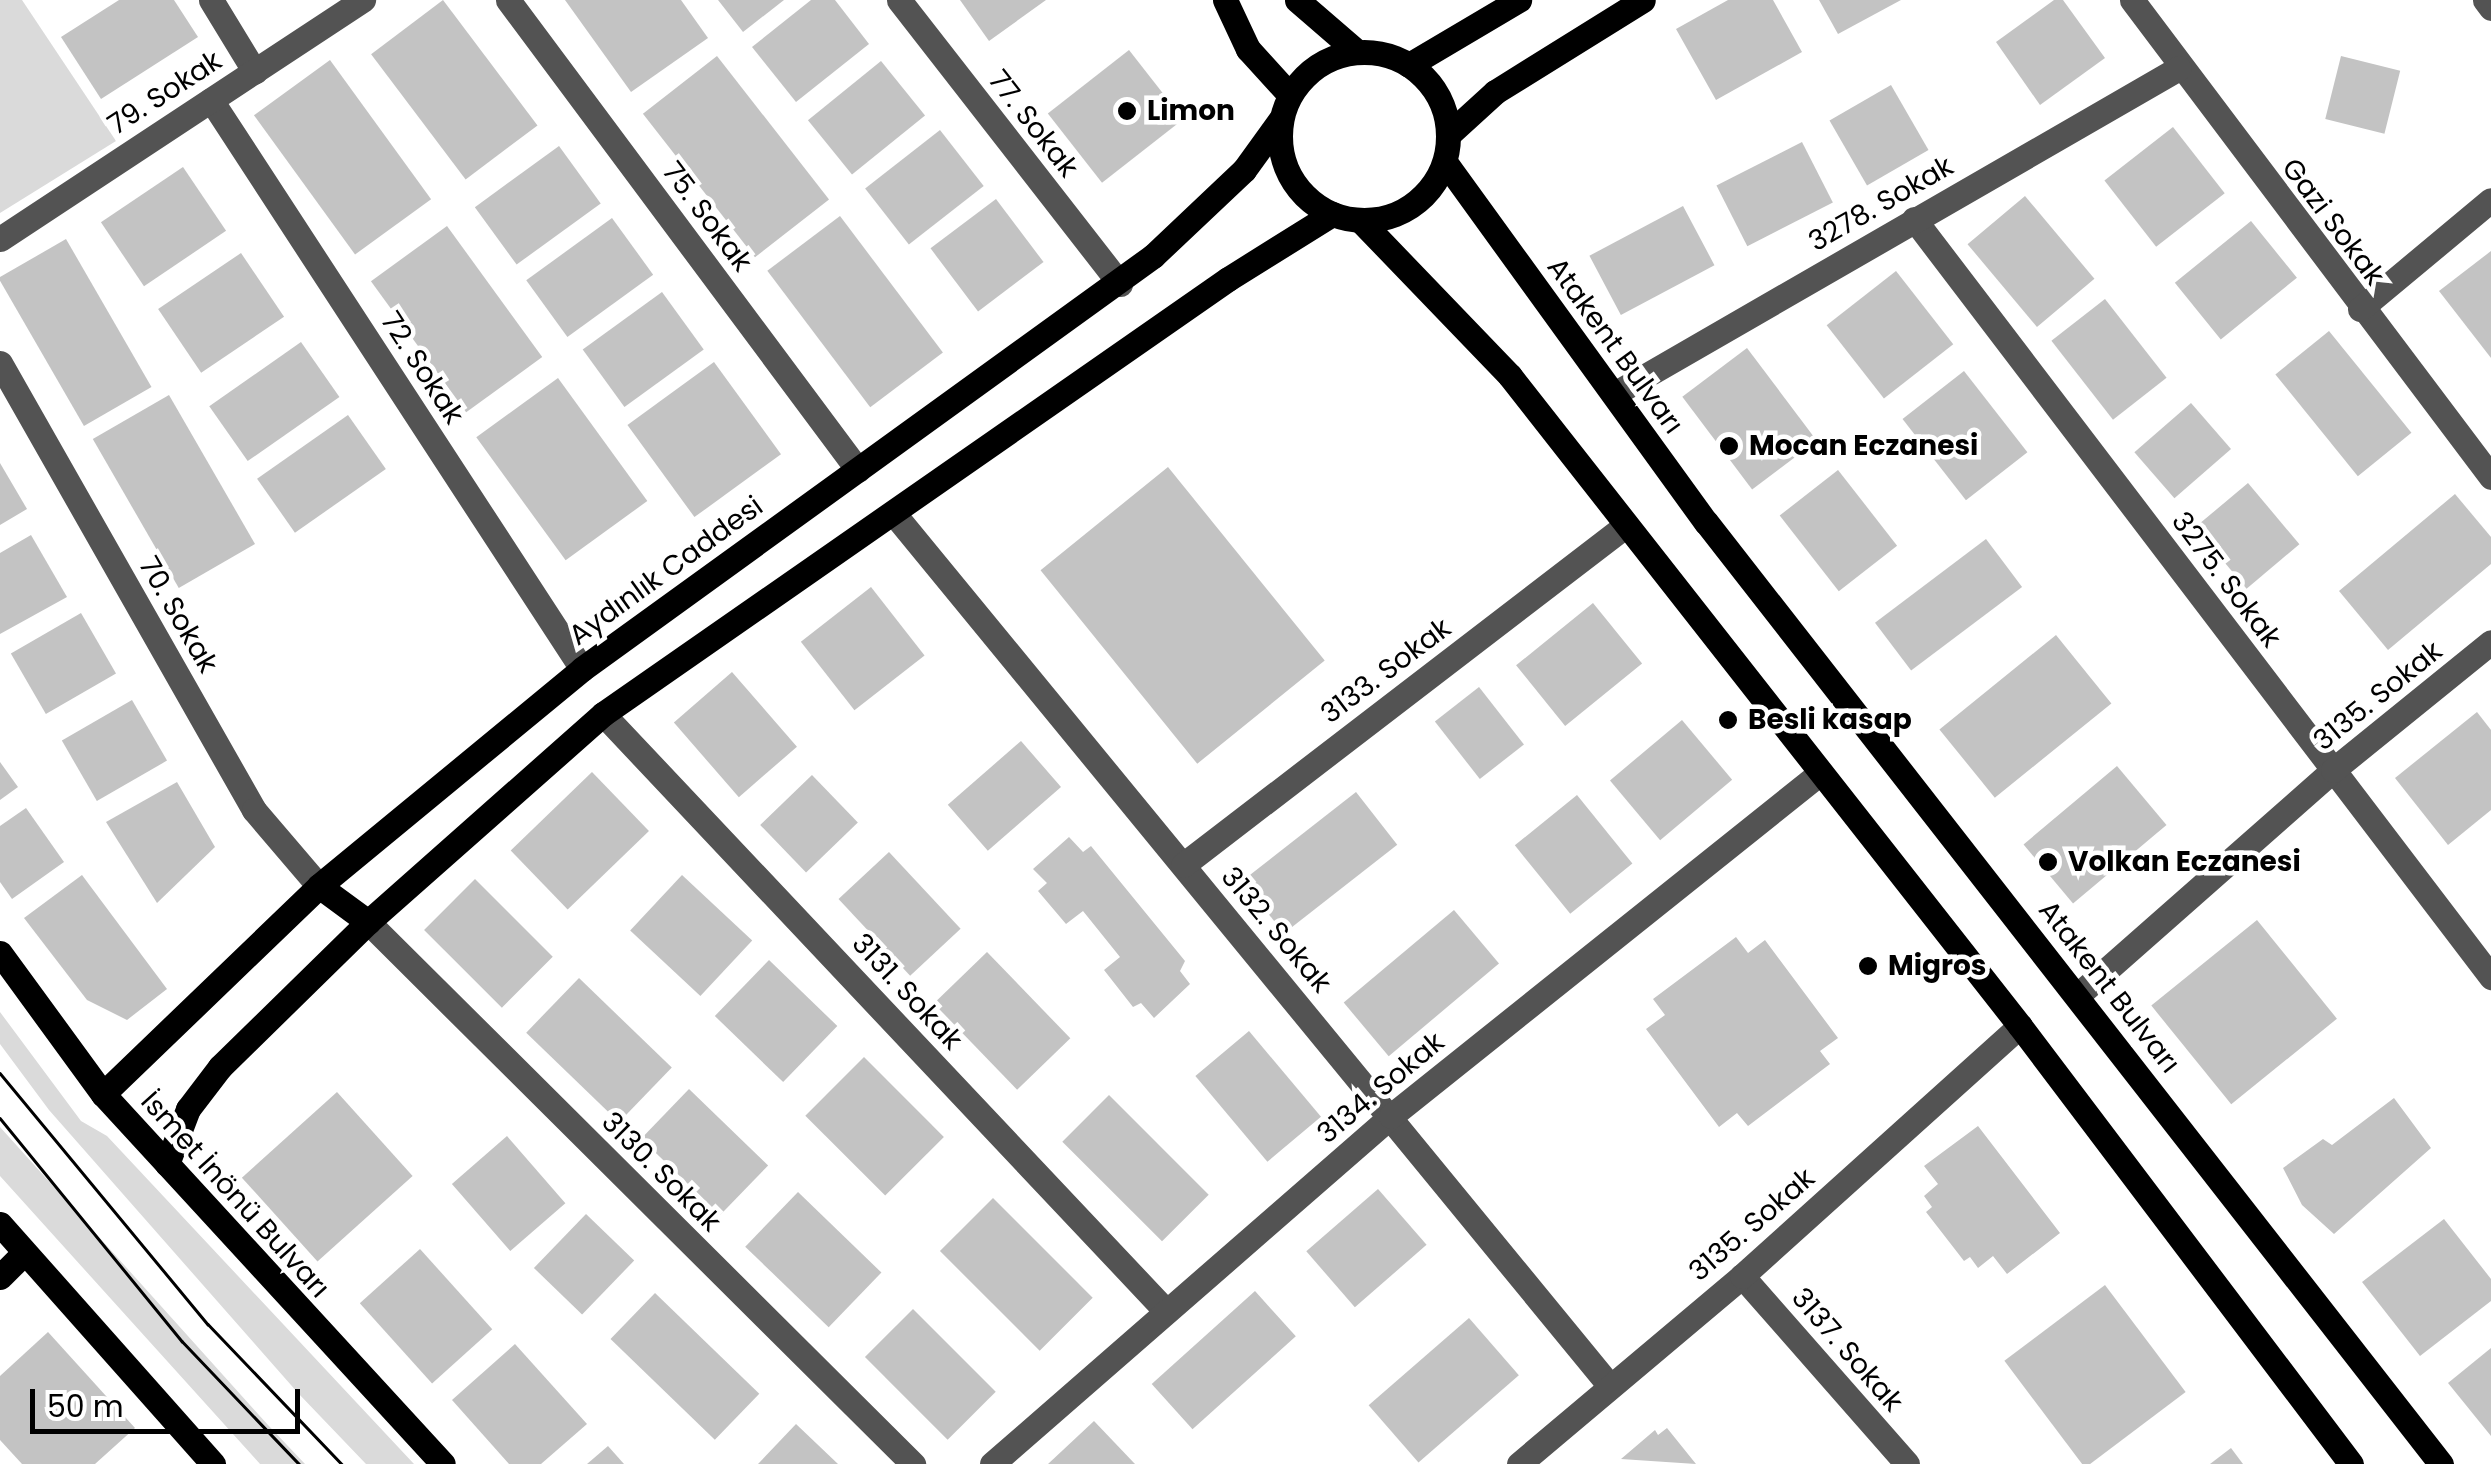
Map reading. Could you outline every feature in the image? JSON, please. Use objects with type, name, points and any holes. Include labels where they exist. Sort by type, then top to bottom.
[{"type":"main road","points":[[1225,0],[1248,49],[1289,94]]},
{"type":"main road","points":[[1297,0],[1356,51],[1410,65],[1444,107],[1448,134],[1445,162],[1412,206],[1360,220],[1332,214],[1289,176],[1280,149],[1280,120],[1289,94],[1318,65],[1356,51]]},
{"type":"main road","points":[[1410,65],[1518,0]]},
{"type":"main road","points":[[1448,134],[1496,92],[1642,0]]},
{"type":"main road","name":"Aydınlık Caddesi","points":[[103,1094],[319,886],[582,669],[1120,284],[1244,170],[1280,120]]},
{"type":"main road","name":"Atakent Bulvarı","points":[[1445,162],[1706,522],[2441,1464]]},
{"type":"main road","points":[[167,1164],[188,1109],[220,1068],[368,922],[603,714],[1228,279],[1332,214]]},
{"type":"main road","points":[[1360,220],[1510,376],[2020,1026],[2351,1464]]},
{"type":"main road","points":[[319,886],[368,922]]},
{"type":"main road","name":"İsmet İnönü Bulvarı","points":[[0,953],[103,1094],[443,1464]]},
{"type":"main road","points":[[0,1224],[213,1464]]},
{"type":"main road","points":[[0,1277],[24,1253]]},
{"type":"street","points":[[211,0],[254,72]]},
{"type":"street","name":"79. Sokak","points":[[0,239],[363,0]]},
{"type":"street","name":"75. Sokak","points":[[508,0],[858,470]]},
{"type":"street","name":"77. Sokak","points":[[899,0],[1120,284]]},
{"type":"street","name":"Gazi Sokak","points":[[2132,0],[2360,309],[2491,476]]},
{"type":"street","points":[[2485,0],[2491,8]]},
{"type":"street","name":"3278. Sokak","points":[[1614,394],[2179,68]]},
{"type":"street","name":"72. Sokak","points":[[211,100],[582,669]]},
{"type":"street","points":[[2360,309],[2491,200]]},
{"type":"street","name":"3275. Sokak","points":[[1914,218],[2491,977]]},
{"type":"street","name":"70. Sokak","points":[[0,363],[254,810],[319,886]]},
{"type":"street","name":"3132. Sokak","points":[[895,514],[1608,1384]]},
{"type":"street","name":"3133. Sokak","points":[[1184,865],[1626,526]]},
{"type":"street","name":"3135. Sokak","points":[[2078,995],[2333,770],[2491,642]]},
{"type":"street","name":"3131. Sokak","points":[[603,714],[1166,1311]]},
{"type":"street","name":"3134. Sokak","points":[[992,1464],[1391,1116],[1820,772]]},
{"type":"street","name":"3130. Sokak","points":[[368,922],[912,1464]]},
{"type":"street","name":"3135. Sokak","points":[[1519,1464],[1608,1384],[1742,1276],[2020,1026]]},
{"type":"street","name":"3137. Sokak","points":[[1742,1276],[1907,1464]]},
{"type":"shaded area","points":[[0,0],[22,0],[116,141],[0,213]]},
{"type":"shaded area","points":[[0,1012],[81,1121],[107,1136],[414,1464],[366,1464],[298,1393],[49,1110],[0,1044]]},
{"type":"shaded area","points":[[0,1127],[305,1464],[260,1464],[0,1176]]},
{"type":"building","points":[[119,0],[174,0],[198,37],[101,99],[61,37]]},
{"type":"building","points":[[443,0],[537,125],[466,180],[371,54]]},
{"type":"building","points":[[565,0],[681,0],[708,38],[631,92]]},
{"type":"building","points":[[718,0],[784,0],[743,32]]},
{"type":"building","points":[[811,0],[835,0],[869,44],[796,102],[752,47]]},
{"type":"building","points":[[960,0],[1046,0],[989,41]]},
{"type":"building","points":[[1728,0],[1773,0],[1802,52],[1716,100],[1676,29]]},
{"type":"building","points":[[1819,0],[1901,0],[1838,34]]},
{"type":"building","points":[[2054,0],[2063,0],[2105,58],[2040,105],[1996,42]]},
{"type":"building","points":[[1129,50],[1183,119],[1102,183],[1048,113]]},
{"type":"building","points":[[717,56],[829,199],[755,257],[643,114]]},
{"type":"building","points":[[2341,56],[2400,71],[2384,134],[2325,119]]},
{"type":"building","points":[[330,60],[431,199],[355,254],[254,115]]},
{"type":"building","points":[[881,61],[925,115],[852,175],[808,120]]},
{"type":"building","points":[[1891,85],[1928,150],[1867,185],[1830,120]]},
{"type":"building","points":[[2173,127],[2225,193],[2156,247],[2104,181]]},
{"type":"building","points":[[940,130],[984,186],[909,244],[865,188]]},
{"type":"building","points":[[1802,142],[1833,203],[1747,246],[1716,186]]},
{"type":"building","points":[[559,146],[601,203],[517,265],[475,207]]},
{"type":"building","points":[[183,167],[226,231],[144,286],[101,222]]},
{"type":"building","points":[[2025,196],[2094,279],[2037,327],[1968,244]]},
{"type":"building","points":[[996,199],[1044,262],[978,311],[931,248]]},
{"type":"building","points":[[1683,206],[1714,265],[1621,315],[1589,256]]},
{"type":"building","points":[[840,216],[943,353],[870,407],[767,271]]},
{"type":"building","points":[[612,218],[653,275],[567,337],[526,280]]},
{"type":"building","points":[[2251,221],[2297,278],[2221,339],[2175,283]]},
{"type":"building","points":[[447,226],[542,357],[466,412],[371,281]]},
{"type":"building","points":[[66,239],[152,387],[84,426],[0,281],[0,277]]},
{"type":"building","points":[[2491,251],[2491,358],[2439,291]]},
{"type":"building","points":[[241,253],[284,317],[201,373],[158,309]]},
{"type":"building","points":[[1896,271],[1953,344],[1884,398],[1827,325]]},
{"type":"building","points":[[662,292],[704,349],[624,407],[583,350]]},
{"type":"building","points":[[2105,299],[2167,378],[2113,420],[2051,341]]},
{"type":"building","points":[[2329,331],[2411,433],[2358,476],[2275,374]]},
{"type":"building","points":[[301,342],[339,397],[248,461],[209,406]]},
{"type":"building","points":[[1747,348],[1817,441],[1752,489],[1682,397]]},
{"type":"building","points":[[714,362],[781,454],[694,517],[627,425]]},
{"type":"building","points":[[1964,371],[2027,452],[1966,500],[1903,419]]},
{"type":"building","points":[[558,378],[647,501],[566,560],[476,437]]},
{"type":"building","points":[[169,395],[255,544],[179,588],[93,439]]},
{"type":"building","points":[[2191,403],[2231,449],[2174,498],[2134,452]]},
{"type":"building","points":[[348,415],[386,469],[295,533],[257,479]]},
{"type":"building","points":[[0,463],[27,509],[0,525]]},
{"type":"building","points":[[1168,467],[1325,661],[1197,764],[1041,570]]},
{"type":"building","points":[[1838,470],[1897,546],[1839,591],[1780,516]]},
{"type":"building","points":[[2248,483],[2299,544],[2247,589],[2195,527]]},
{"type":"building","points":[[2455,494],[2491,537],[2491,564],[2388,650],[2339,591]]},
{"type":"building","points":[[31,535],[67,597],[0,634],[0,553]]},
{"type":"building","points":[[1986,539],[2022,587],[1911,671],[1875,623]]},
{"type":"building","points":[[871,587],[925,656],[854,710],[801,642]]},
{"type":"building","points":[[1593,603],[1642,664],[1565,726],[1516,665]]},
{"type":"building","points":[[81,613],[116,674],[46,714],[11,654]]},
{"type":"building","points":[[2056,635],[2111,703],[1995,798],[1939,729]]},
{"type":"building","points":[[732,672],[797,747],[739,797],[674,723]]},
{"type":"building","points":[[1479,687],[1524,745],[1480,779],[1435,721]]},
{"type":"building","points":[[132,700],[167,761],[97,801],[62,740]]},
{"type":"building","points":[[2477,712],[2491,730],[2491,810],[2448,845],[2395,778]]},
{"type":"building","points":[[1682,720],[1732,780],[1660,840],[1610,780]]},
{"type":"building","points":[[1021,741],[1061,787],[988,851],[948,805]]},
{"type":"building","points":[[0,762],[18,787],[0,800]]},
{"type":"building","points":[[2117,766],[2166,825],[2073,903],[2024,844]]},
{"type":"building","points":[[592,772],[649,831],[568,909],[511,850]]},
{"type":"building","points":[[812,775],[858,822],[806,872],[760,825]]},
{"type":"building","points":[[177,782],[215,847],[157,903],[106,822]]},
{"type":"building","points":[[1356,792],[1397,845],[1284,933],[1243,881]]},
{"type":"building","points":[[1577,795],[1632,863],[1570,914],[1515,845]]},
{"type":"building","points":[[26,808],[64,862],[12,899],[0,882],[0,826]]},
{"type":"building","points":[[1069,837],[1083,852],[1091,846],[1185,961],[1180,971],[1190,984],[1154,1018],[1141,1003],[1133,1007],[1104,970],[1120,957],[1083,911],[1066,924],[1038,891],[1047,883],[1033,869]]},
{"type":"building","points":[[889,852],[961,929],[910,976],[839,899]]},
{"type":"building","points":[[82,875],[167,989],[127,1020],[87,1000],[24,918]]},
{"type":"building","points":[[682,875],[752,940],[700,996],[630,931]]},
{"type":"building","points":[[475,879],[553,957],[502,1008],[424,930]]},
{"type":"building","points":[[1454,910],[1499,964],[1389,1056],[1344,1003]]},
{"type":"building","points":[[2257,920],[2337,1019],[2231,1104],[2151,1006]]},
{"type":"building","points":[[1736,937],[1748,953],[1765,940],[1838,1038],[1820,1051],[1830,1064],[1748,1126],[1737,1113],[1719,1127],[1646,1029],[1665,1015],[1653,999]]},
{"type":"building","points":[[987,952],[1070,1038],[1017,1090],[934,1003]]},
{"type":"building","points":[[769,960],[837,1026],[783,1082],[715,1016]]},
{"type":"building","points":[[579,978],[672,1068],[619,1122],[526,1033]]},
{"type":"building","points":[[1249,1031],[1321,1117],[1267,1162],[1195,1076]]},
{"type":"building","points":[[864,1057],[944,1137],[885,1196],[805,1116]]},
{"type":"building","points":[[689,1089],[768,1165],[720,1215],[641,1139]]},
{"type":"building","points":[[337,1092],[413,1176],[317,1262],[242,1178]]},
{"type":"building","points":[[1109,1095],[1209,1195],[1162,1241],[1062,1142]]},
{"type":"building","points":[[2394,1098],[2431,1148],[2334,1234],[2302,1205],[2283,1168],[2323,1139],[2332,1145]]},
{"type":"building","points":[[1978,1126],[2060,1233],[2007,1274],[1993,1256],[1978,1268],[1970,1257],[1964,1261],[1926,1212],[1932,1207],[1924,1196],[1938,1184],[1924,1166]]},
{"type":"building","points":[[507,1136],[565,1203],[510,1251],[452,1184]]},
{"type":"building","points":[[1378,1189],[1427,1245],[1355,1307],[1306,1251]]},
{"type":"building","points":[[798,1192],[881,1273],[829,1327],[745,1247]]},
{"type":"building","points":[[993,1198],[1093,1298],[1040,1351],[940,1251]]},
{"type":"building","points":[[586,1214],[634,1261],[582,1314],[534,1268]]},
{"type":"building","points":[[2444,1219],[2491,1279],[2491,1301],[2420,1356],[2362,1282]]},
{"type":"building","points":[[420,1249],[492,1329],[432,1383],[360,1303]]},
{"type":"building","points":[[2105,1285],[2186,1392],[2090,1464],[2082,1464],[2004,1361]]},
{"type":"building","points":[[1255,1291],[1296,1336],[1193,1429],[1152,1384]]},
{"type":"building","points":[[655,1293],[759,1394],[715,1440],[611,1339]]},
{"type":"building","points":[[913,1309],[996,1392],[948,1440],[865,1357]]},
{"type":"building","points":[[1469,1318],[1519,1375],[1418,1463],[1369,1405]]},
{"type":"building","points":[[48,1332],[135,1428],[95,1464],[22,1464],[0,1440],[0,1376]]},
{"type":"building","points":[[515,1344],[587,1424],[541,1464],[509,1464],[452,1400]]},
{"type":"building","points":[[2491,1348],[2491,1436],[2448,1383]]},
{"type":"building","points":[[1094,1421],[1135,1464],[1048,1464]]},
{"type":"building","points":[[796,1424],[838,1464],[758,1464]]},
{"type":"building","points":[[1667,1428],[1696,1464],[1621,1459],[1655,1430],[1658,1435]]},
{"type":"building","points":[[608,1446],[624,1464],[587,1464]]},
{"type":"building","points":[[2231,1448],[2243,1464],[2210,1464]]},
{"type":"tram line","points":[[0,1073],[208,1324],[342,1464]]},
{"type":"tram line","points":[[0,1118],[182,1341],[299,1464]]},
{"type":"place","name":"Limon","points":[[1127,111]]},
{"type":"place","name":"Mocan Eczanesi","points":[[1729,446]]},
{"type":"place","name":"Besli kasap","points":[[1728,720]]},
{"type":"place","name":"Volkan Eczanesi","points":[[2048,862]]},
{"type":"place","name":"Migros","points":[[1868,966]]}]
